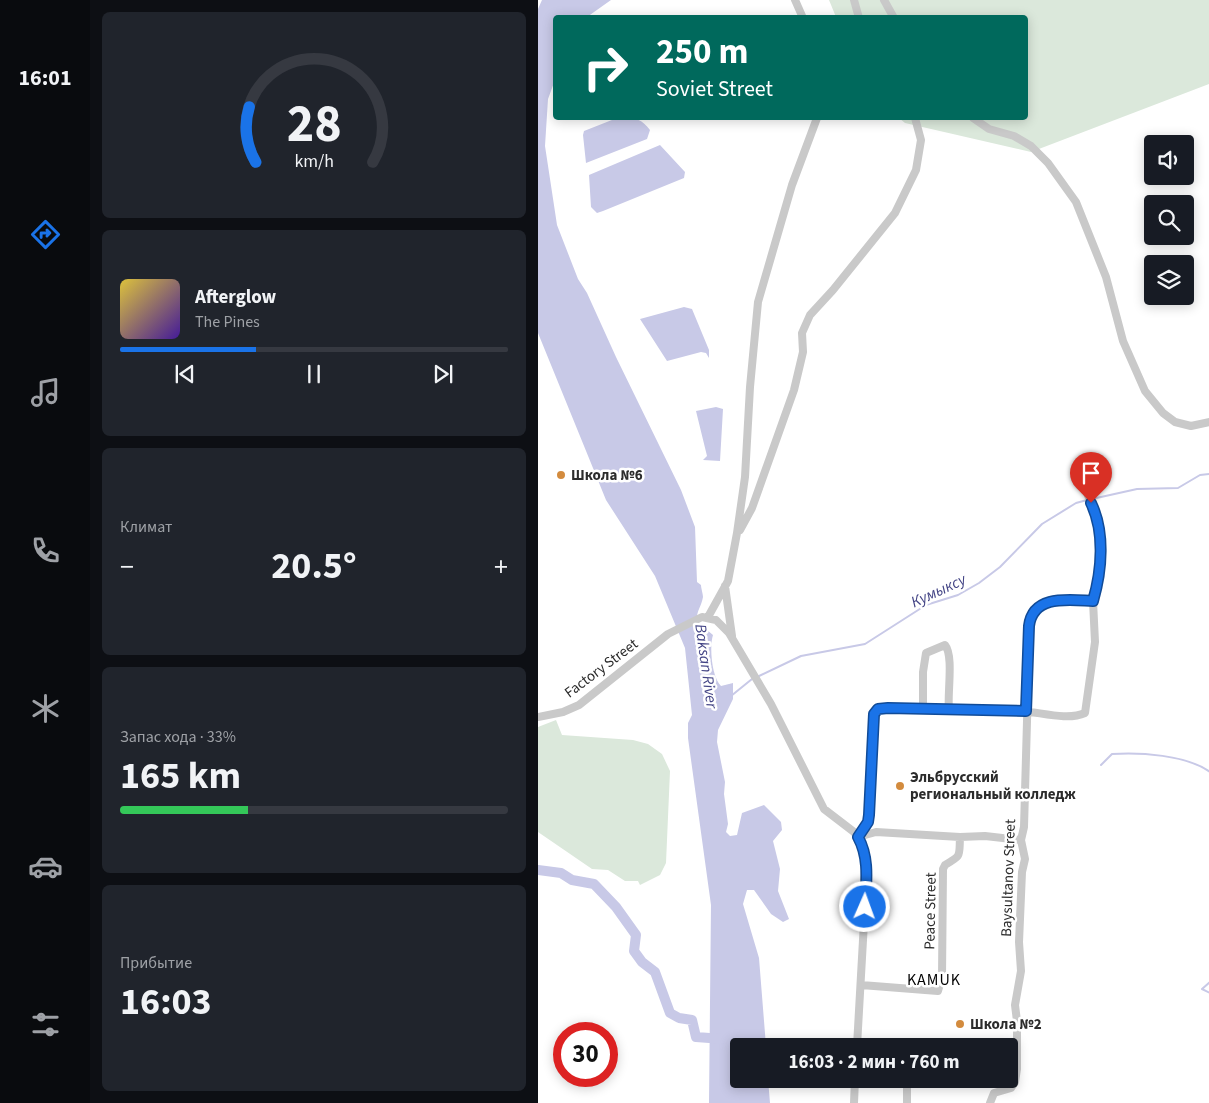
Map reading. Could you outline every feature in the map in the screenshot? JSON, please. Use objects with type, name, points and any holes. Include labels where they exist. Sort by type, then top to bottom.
[{"type":"street","points":[[795,0],[802,15]]},
{"type":"street","points":[[854,0],[859,15]]},
{"type":"street","points":[[884,0],[892,15]]},
{"type":"street","points":[[816,120],[792,185],[758,302],[750,387],[745,477],[731,570],[725,586],[705,617],[720,623],[732,639],[759,684],[824,809],[858,837],[864,849],[867,864],[858,1038]]},
{"type":"street","points":[[737,534],[752,508],[794,390],[803,352],[802,333],[810,315],[833,290],[895,213],[916,170],[921,140],[916,120]]},
{"type":"street","points":[[976,120],[989,129],[1014,136],[1031,146],[1048,163],[1076,202],[1106,277],[1123,341],[1145,390],[1163,413],[1175,422],[1191,426],[1210,422]]},
{"type":"street","points":[[858,837],[868,822],[873,720],[876,711],[888,708],[1026,711],[1032,714],[1084,714],[1094,642],[1093,601],[1100,560],[1100,531],[1098,520],[1085,488],[1081,463]]},
{"type":"street","points":[[725,586],[732,639]]},
{"type":"street","name":"Baysultanov Street","points":[[990,1103],[994,1093],[1009,1090],[1014,1086],[1017,1069],[1015,1005],[1021,971],[1022,872],[1025,859],[1021,840],[1024,827],[1029,626],[1032,612],[1040,604],[1093,601]]},
{"type":"street","name":"Factory Street","points":[[538,717],[563,712],[580,704],[675,629],[705,617]]},
{"type":"street","points":[[923,709],[926,654],[945,645],[949,668],[949,710]]},
{"type":"street","points":[[858,837],[876,832],[960,837],[985,836],[1021,840]]},
{"type":"street","name":"Peace Street","points":[[862,985],[938,991],[942,977],[943,869],[946,865],[956,861],[960,837]]},
{"type":"street","points":[[854,1103],[855,1088]]},
{"type":"street","points":[[907,1088],[907,1103]]},
{"type":"green space","points":[[829,0],[1209,0],[1209,84],[1031,152],[905,123],[901,120],[1028,120],[1028,15],[835,15]]},
{"type":"green space","points":[[556,720],[562,735],[633,740],[648,744],[662,754],[670,771],[666,863],[660,875],[640,885],[638,881],[625,881],[608,870],[592,869],[538,832],[538,727]]},
{"type":"water","name":"Baksan River","points":[[542,0],[611,0],[590,15],[553,15],[553,85],[548,99],[545,146],[557,225],[578,279],[587,293],[681,490],[695,527],[697,582],[701,585],[703,597],[697,620],[700,629],[707,630],[713,635],[711,647],[712,662],[718,682],[721,686],[733,683],[733,699],[718,730],[717,742],[725,782],[724,794],[728,824],[726,832],[730,836],[737,835],[742,813],[764,805],[781,822],[782,830],[773,841],[780,869],[778,891],[789,919],[783,922],[771,914],[754,890],[747,890],[743,904],[759,958],[765,1038],[730,1038],[730,1088],[769,1088],[770,1103],[709,1103],[711,905],[688,738],[688,723],[692,715],[685,648],[655,576],[606,500],[538,333],[538,9]]},
{"type":"water","points":[[612,120],[639,120],[650,130],[647,139],[586,163],[584,131]]},
{"type":"water","points":[[660,145],[685,172],[684,178],[597,213],[591,207],[589,175]]},
{"type":"water","points":[[684,307],[692,309],[709,350],[709,358],[706,353],[701,352],[667,361],[640,319]]},
{"type":"water","points":[[716,407],[723,409],[720,461],[703,460],[707,456],[696,411]]},
{"type":"waterway","name":"Кумыксу","points":[[1092,499],[1137,489],[1178,488],[1200,475],[1210,474]]},
{"type":"waterway","name":"Кумыксу","points":[[757,677],[801,656],[865,644],[926,605],[958,595],[979,583],[1000,567],[1042,524],[1076,503],[1087,500]]},
{"type":"waterway","name":"Кумыксу","points":[[731,696],[752,679]]},
{"type":"waterway","points":[[1101,765],[1112,754],[1149,754],[1176,758],[1200,766],[1210,772]]},
{"type":"waterway","points":[[538,870],[561,873],[572,880],[594,884],[616,907],[636,935],[634,951],[642,962],[655,972],[670,1013],[679,1018],[692,1020],[696,1037],[723,1039]]},
{"type":"waterway","points":[[1210,982],[1202,989],[1210,993]]},
{"type":"place","name":"Школа №6","points":[[561,475]]},
{"type":"place","name":"Эльбрусский региональный колледж","points":[[900,786]]},
{"type":"place","name":"Школа №2","points":[[960,1024]]},
{"type":"district","name":"KAMUK","points":[[934,979]]},
{"type":"route","points":[[865,907],[867,864],[864,849],[858,837],[868,822],[869,815],[874,714],[878,709],[882,708],[1026,711],[1029,626],[1032,612],[1043,603],[1066,600],[1093,601],[1100,560],[1100,531],[1091,503]]}]
